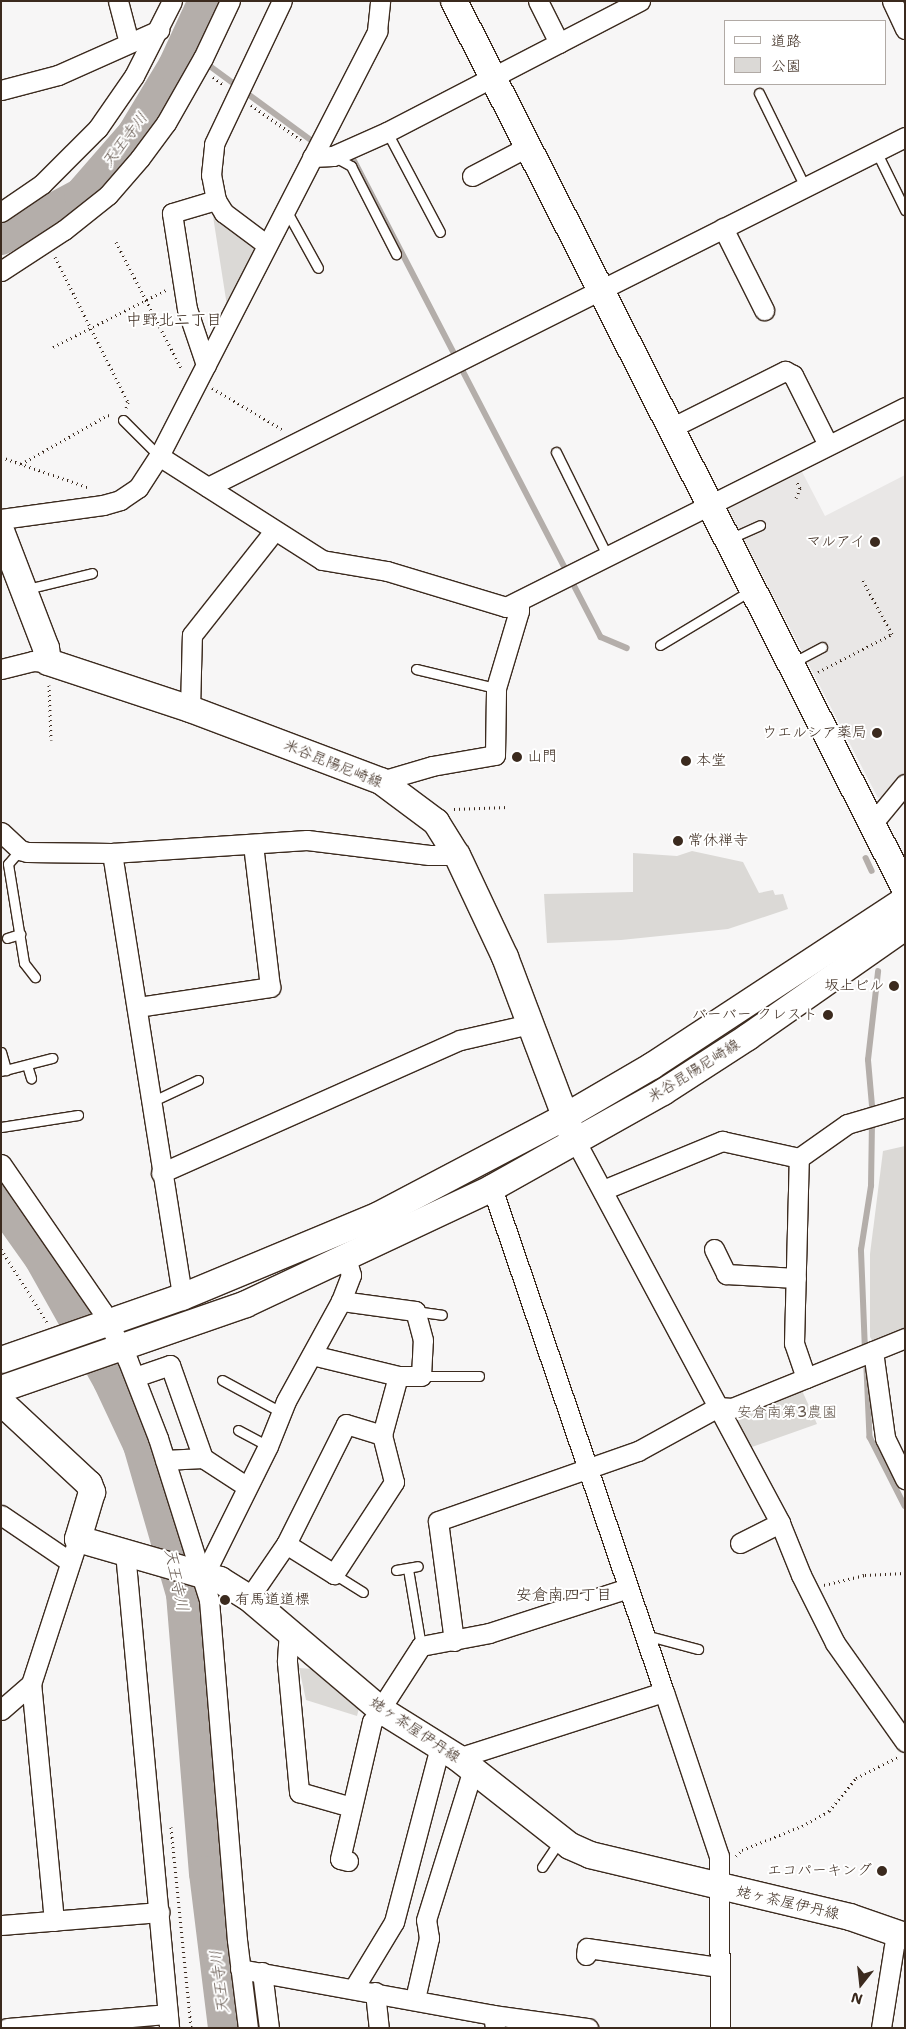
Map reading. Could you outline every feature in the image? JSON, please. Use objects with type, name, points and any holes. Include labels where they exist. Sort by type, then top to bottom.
[{"type":"main road","points":[[454,1],[707,505],[752,590],[800,670],[872,824],[905,889]]},
{"type":"main road","points":[[1,531],[7,565],[21,590],[46,648],[48,662]]},
{"type":"main road","name":"米谷昆陽尼崎線","points":[[48,662],[190,708],[381,781],[436,822],[458,855],[505,956],[563,1118],[576,1142],[663,1092],[748,1037],[905,927]]},
{"type":"main road","name":"米谷昆陽尼崎線","points":[[563,1118],[652,1066],[905,900]]},
{"type":"main road","points":[[1,1360],[51,1338],[105,1324],[182,1297],[379,1215],[563,1118]]},
{"type":"main road","points":[[1,1389],[246,1304],[492,1188],[576,1142]]},
{"type":"main road","points":[[1,1402],[89,1484],[92,1492],[74,1550]]},
{"type":"main road","name":"姥ヶ茶屋伊丹線","points":[[74,1550],[125,1552],[220,1580],[249,1598],[381,1710],[457,1758],[560,1839],[590,1855],[718,1876],[900,1934]]},
{"type":"street","points":[[118,1],[129,43]]},
{"type":"street","points":[[1,212],[42,184],[98,128],[134,76],[159,30],[172,1]]},
{"type":"street","points":[[1,271],[48,242],[108,195],[140,158],[166,123],[200,62],[230,1]]},
{"type":"street","points":[[267,244],[224,213],[216,200],[211,176],[214,144],[282,1]]},
{"type":"street","points":[[1,519],[103,505],[123,499],[138,488],[159,456],[377,31],[380,1]]},
{"type":"street","points":[[538,1],[559,43]]},
{"type":"street","points":[[313,154],[333,156],[387,132],[640,1]]},
{"type":"street","points":[[892,1],[905,29]]},
{"type":"street","points":[[1,90],[58,75],[159,30]]},
{"type":"street","points":[[208,487],[905,137]]},
{"type":"street","points":[[472,176],[527,147]]},
{"type":"street","points":[[200,376],[172,214],[216,200]]},
{"type":"street","points":[[723,228],[764,310]]},
{"type":"street","points":[[669,429],[785,371],[793,375],[828,445]]},
{"type":"street","points":[[159,456],[322,560],[388,571],[506,607],[905,406]]},
{"type":"street","points":[[190,708],[192,635],[274,531]]},
{"type":"street","points":[[381,781],[432,766],[494,755],[496,688],[519,611],[519,601]]},
{"type":"street","points":[[1,669],[34,662],[48,662]]},
{"type":"street","points":[[872,824],[905,784]]},
{"type":"street","points":[[1,832],[10,862],[307,840],[430,855],[458,855]]},
{"type":"street","points":[[138,1007],[270,987],[253,844]]},
{"type":"street","points":[[112,853],[138,1007],[161,1173],[182,1297]]},
{"type":"street","points":[[161,1173],[460,1040],[530,1024]]},
{"type":"street","points":[[603,1190],[722,1142],[798,1158],[847,1124],[905,1107]]},
{"type":"street","points":[[576,1142],[780,1523],[808,1589],[835,1643],[905,1742]]},
{"type":"street","points":[[798,1158],[794,1343],[806,1378]]},
{"type":"street","points":[[1,1164],[105,1324],[135,1377],[165,1460],[197,1574],[208,1600],[240,1969],[248,2028]]},
{"type":"street","points":[[492,1188],[664,1692],[718,1876],[720,2028]]},
{"type":"street","points":[[714,1249],[726,1274],[796,1278]]},
{"type":"street","points":[[197,1574],[268,1446],[281,1412],[341,1301],[351,1275],[346,1257]]},
{"type":"street","points":[[312,1355],[398,1376],[421,1376],[422,1340],[415,1311],[341,1301]]},
{"type":"street","points":[[454,1641],[438,1522],[587,1466],[638,1451],[718,1407],[732,1408],[905,1338]]},
{"type":"street","points":[[873,1351],[885,1438],[905,1479]]},
{"type":"street","points":[[135,1377],[170,1365],[203,1458]]},
{"type":"street","points":[[286,1544],[334,1574],[394,1482],[382,1435],[398,1376]]},
{"type":"street","points":[[249,1598],[286,1544],[346,1424],[382,1435]]},
{"type":"street","points":[[165,1460],[203,1458],[246,1486]]},
{"type":"street","points":[[1,1515],[74,1550],[31,1684],[54,1921]]},
{"type":"street","points":[[740,1543],[780,1523]]},
{"type":"street","points":[[7,2028],[168,2021],[160,1912],[125,1552]]},
{"type":"street","points":[[341,1859],[351,1807],[372,1722],[420,1646],[489,1633],[628,1588]]},
{"type":"street","points":[[289,1632],[287,1662],[299,1792],[351,1807]]},
{"type":"street","points":[[1,1710],[31,1684]]},
{"type":"street","points":[[457,1758],[664,1692]]},
{"type":"street","points":[[354,1988],[394,1922],[457,1758]]},
{"type":"street","points":[[415,1999],[429,1938],[426,1920],[457,1758]]},
{"type":"street","points":[[1,1924],[160,1912]]},
{"type":"street","points":[[881,2028],[900,1934]]},
{"type":"street","points":[[586,1949],[719,1967]]},
{"type":"street","points":[[240,1969],[415,1999],[494,2021],[588,2028]]},
{"type":"street","points":[[262,1972],[270,2028]]},
{"type":"street","points":[[375,1992],[380,2028]]},
{"type":"lane","points":[[759,93],[805,187]]},
{"type":"lane","points":[[387,132],[440,232]]},
{"type":"lane","points":[[876,151],[905,210]]},
{"type":"lane","points":[[333,156],[351,166],[396,254]]},
{"type":"lane","points":[[286,210],[318,268]]},
{"type":"lane","points":[[123,420],[159,456]]},
{"type":"lane","points":[[556,452],[607,555]]},
{"type":"lane","points":[[726,540],[760,525]]},
{"type":"lane","points":[[21,590],[92,573]]},
{"type":"lane","points":[[660,645],[752,590]]},
{"type":"lane","points":[[800,670],[822,647]]},
{"type":"lane","points":[[416,669],[496,688]]},
{"type":"lane","points":[[10,862],[24,963],[35,977]]},
{"type":"lane","points":[[7,938],[20,934]]},
{"type":"lane","points":[[1,1052],[4,1070],[52,1058]]},
{"type":"lane","points":[[27,1065],[30,1078]]},
{"type":"lane","points":[[151,1102],[198,1080]]},
{"type":"lane","points":[[1,1126],[64,1113],[78,1115]]},
{"type":"lane","points":[[415,1311],[442,1315]]},
{"type":"lane","points":[[421,1376],[478,1376]]},
{"type":"lane","points":[[222,1380],[281,1412]]},
{"type":"lane","points":[[238,1430],[268,1446]]},
{"type":"lane","points":[[396,1570],[418,1566]]},
{"type":"lane","points":[[408,1569],[420,1646]]},
{"type":"lane","points":[[334,1574],[363,1592]]},
{"type":"lane","points":[[644,1634],[698,1648]]},
{"type":"lane","points":[[542,1867],[560,1839]]},
{"type":"path","points":[[200,62],[236,95],[313,154]]},
{"type":"path","points":[[21,464],[108,415],[123,420],[128,402],[48,242]]},
{"type":"path","points":[[116,242],[187,379],[200,376],[301,440]]},
{"type":"path","points":[[53,347],[145,299],[183,282]]},
{"type":"path","points":[[1,457],[123,499]]},
{"type":"path","points":[[800,670],[892,634],[862,580]]},
{"type":"path","points":[[48,662],[51,740]]},
{"type":"path","points":[[428,816],[439,810],[508,807]]},
{"type":"path","points":[[1,1249],[51,1338]]},
{"type":"path","points":[[808,1589],[864,1575],[905,1572]]},
{"type":"path","points":[[718,1876],[742,1850],[802,1826],[829,1811],[856,1778],[905,1753]]},
{"type":"shaded area","points":[[799,466],[825,516],[905,475],[905,771],[886,795],[878,798],[727,507],[729,501]]},
{"type":"green space","points":[[212,210],[251,240],[256,249],[227,306]]},
{"type":"green space","points":[[692,851],[743,862],[759,893],[773,890],[775,895],[783,894],[788,909],[728,929],[621,940],[547,943],[544,894],[633,892],[633,853],[677,856]]},
{"type":"green space","points":[[905,1146],[905,1330],[874,1343],[870,1337],[870,1254],[883,1151]]},
{"type":"green space","name":"安倉南第3農園","points":[[800,1386],[817,1424],[749,1448],[733,1420],[736,1413]]},
{"type":"green space","points":[[299,1668],[314,1669],[360,1704],[357,1716],[306,1700]]},
{"type":"waterway","name":"天王寺川","points":[[1,238],[81,195],[134,134],[175,66],[205,1]]},
{"type":"waterway","points":[[184,47],[314,142]]},
{"type":"waterway","points":[[352,156],[454,353]]},
{"type":"waterway","points":[[461,367],[601,637],[627,648]]},
{"type":"waterway","points":[[866,858],[872,871]]},
{"type":"waterway","points":[[872,1106],[868,1060],[878,972]]},
{"type":"waterway","points":[[865,1351],[861,1250],[871,1186],[872,1123]]},
{"type":"waterway","name":"天王寺川","points":[[1,1202],[41,1258],[110,1381],[140,1445],[183,1594],[206,1873],[225,2028]]},
{"type":"waterway","points":[[867,1369],[870,1437],[905,1506]]},
{"type":"place","name":"マルアイ","points":[[875,542]]},
{"type":"place","name":"ウエルシア薬局","points":[[877,733]]},
{"type":"place","name":"山門","points":[[517,757]]},
{"type":"place","name":"本堂","points":[[686,761]]},
{"type":"place","name":"常休禅寺","points":[[678,841]]},
{"type":"place","name":"坂上ビル","points":[[894,986]]},
{"type":"place","name":"バーバー クレスト","points":[[828,1015]]},
{"type":"place","name":"有馬道道標","points":[[225,1600]]},
{"type":"place","name":"エコパーキング","points":[[882,1871]]},
{"type":"district","name":"中野北二丁目","points":[[174,320]]},
{"type":"district","name":"安倉南四丁目","points":[[564,1595]]}]
